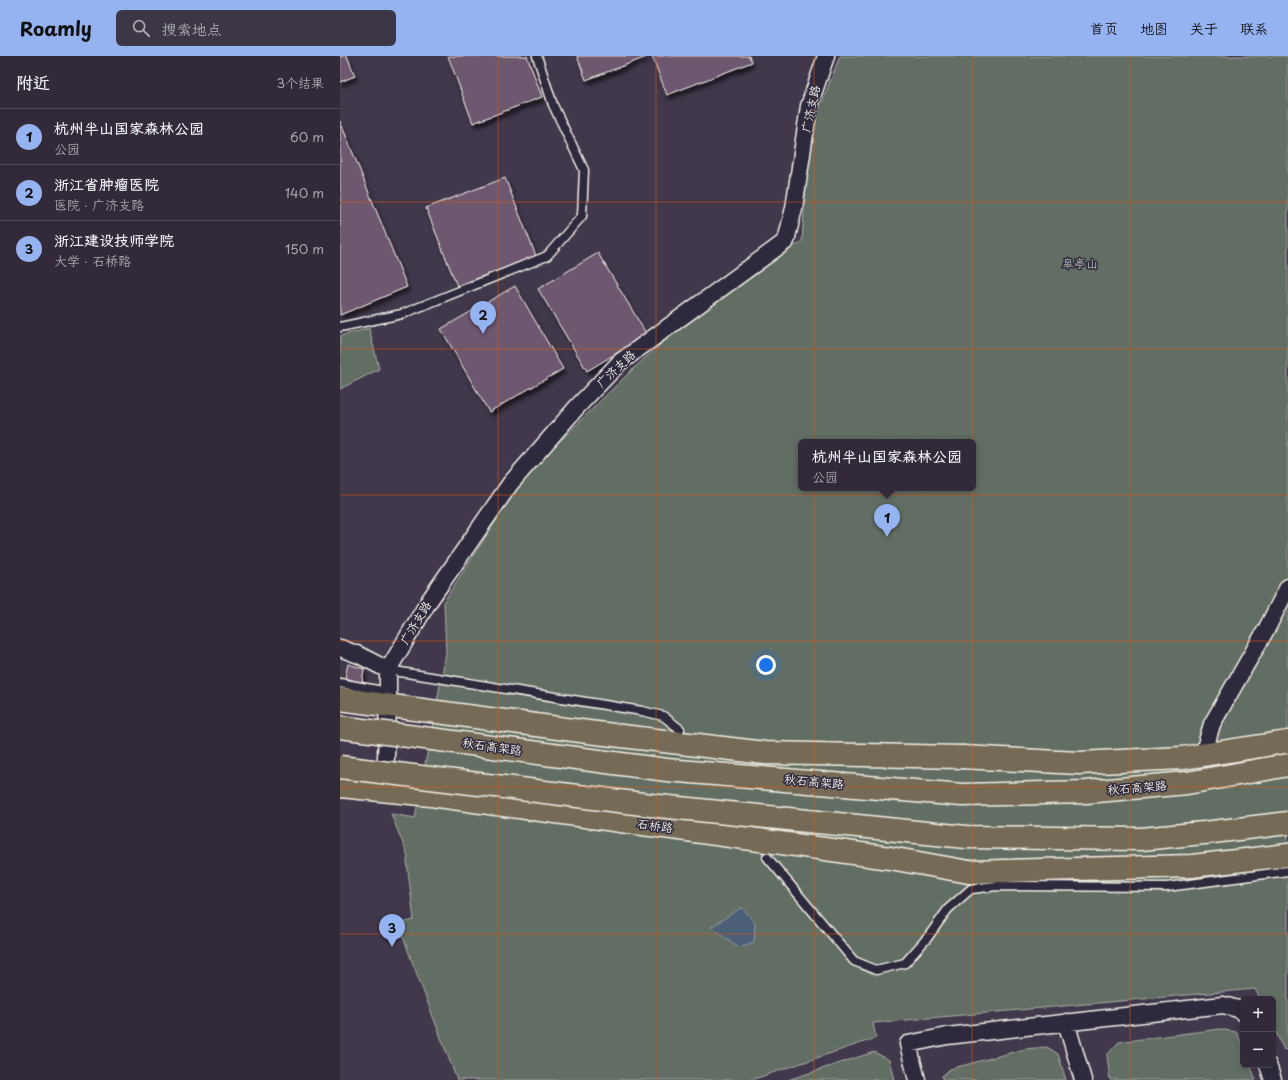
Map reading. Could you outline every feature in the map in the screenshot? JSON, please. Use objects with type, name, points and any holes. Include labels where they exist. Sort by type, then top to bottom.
[{"type":"main road","points":[[340,699],[388,699],[588,732],[765,753],[962,758],[1079,763],[1182,758],[1288,742]]},
{"type":"main road","name":"秋石高架路","points":[[340,728],[667,770],[962,795],[1086,792],[1187,783],[1288,765]]},
{"type":"main road","points":[[340,767],[659,806],[966,837],[1141,839],[1288,823]]},
{"type":"main road","name":"石桥路","points":[[340,786],[431,795],[890,858],[969,872],[1192,866],[1288,854]]},
{"type":"street","name":"广济支路","points":[[388,670],[429,601],[510,484],[577,407],[620,362],[786,241],[794,208],[809,106],[824,57]]},
{"type":"street","points":[[1203,755],[1212,724],[1288,588]]},
{"type":"street","points":[[340,648],[359,655],[388,670],[385,790]]},
{"type":"street","points":[[917,1080],[908,1044],[947,1036],[1224,1005],[1240,1011]]},
{"type":"street","points":[[1066,1022],[1083,1080]]},
{"type":"street","points":[[1269,1068],[1273,1080]]},
{"type":"lane","points":[[340,327],[402,314],[547,256],[582,216],[584,170],[553,105],[537,56]]},
{"type":"lane","points":[[388,670],[642,711],[663,716],[680,729]]},
{"type":"lane","points":[[340,683],[388,699]]},
{"type":"lane","points":[[767,857],[854,961],[876,970],[905,963],[928,937],[948,909],[971,889],[997,886],[1167,887],[1288,871]]},
{"type":"green space","name":"皋亭山","points":[[840,56],[1288,56],[1288,1049],[1284,1050],[1276,1033],[1276,996],[1258,996],[1255,989],[873,1023],[876,1038],[751,1080],[457,1080],[398,924],[414,920],[407,862],[408,856],[391,814],[415,818],[446,653],[444,601],[527,473],[634,368],[690,318],[802,241],[809,135]]},
{"type":"green space","points":[[369,328],[379,369],[340,389],[340,336]]},
{"type":"green space","points":[[1219,1029],[1236,1032],[1240,1039],[1240,1068],[1251,1068],[1256,1080],[1110,1080],[1107,1055],[1119,1042]]},
{"type":"green space","points":[[1047,1047],[1058,1054],[1066,1080],[943,1080],[942,1076],[950,1069],[1025,1049]]},
{"type":"green space","points":[[874,1052],[889,1060],[894,1080],[788,1080]]},
{"type":"water","points":[[742,907],[755,923],[754,942],[739,947],[711,927]]},
{"type":"building","points":[[340,56],[347,56],[355,76],[340,82]]},
{"type":"building","points":[[448,56],[527,56],[542,97],[473,123]]},
{"type":"building","points":[[577,56],[649,56],[586,80]]},
{"type":"building","points":[[652,56],[749,56],[752,62],[667,95]]},
{"type":"building","points":[[340,121],[407,287],[340,315]]},
{"type":"building","points":[[505,178],[536,256],[457,286],[426,208]]},
{"type":"building","points":[[598,253],[647,335],[587,371],[538,289]]},
{"type":"building","points":[[515,286],[563,369],[489,412],[441,329]]},
{"type":"building","points":[[348,664],[364,669],[362,683],[345,678]]},
{"type":"place","name":"浙江省肿瘤医院","points":[[483,334]]},
{"type":"place","name":"杭州半山国家森林公园","points":[[887,537]]},
{"type":"place","name":"浙江建设技师学院","points":[[392,947]]}]
